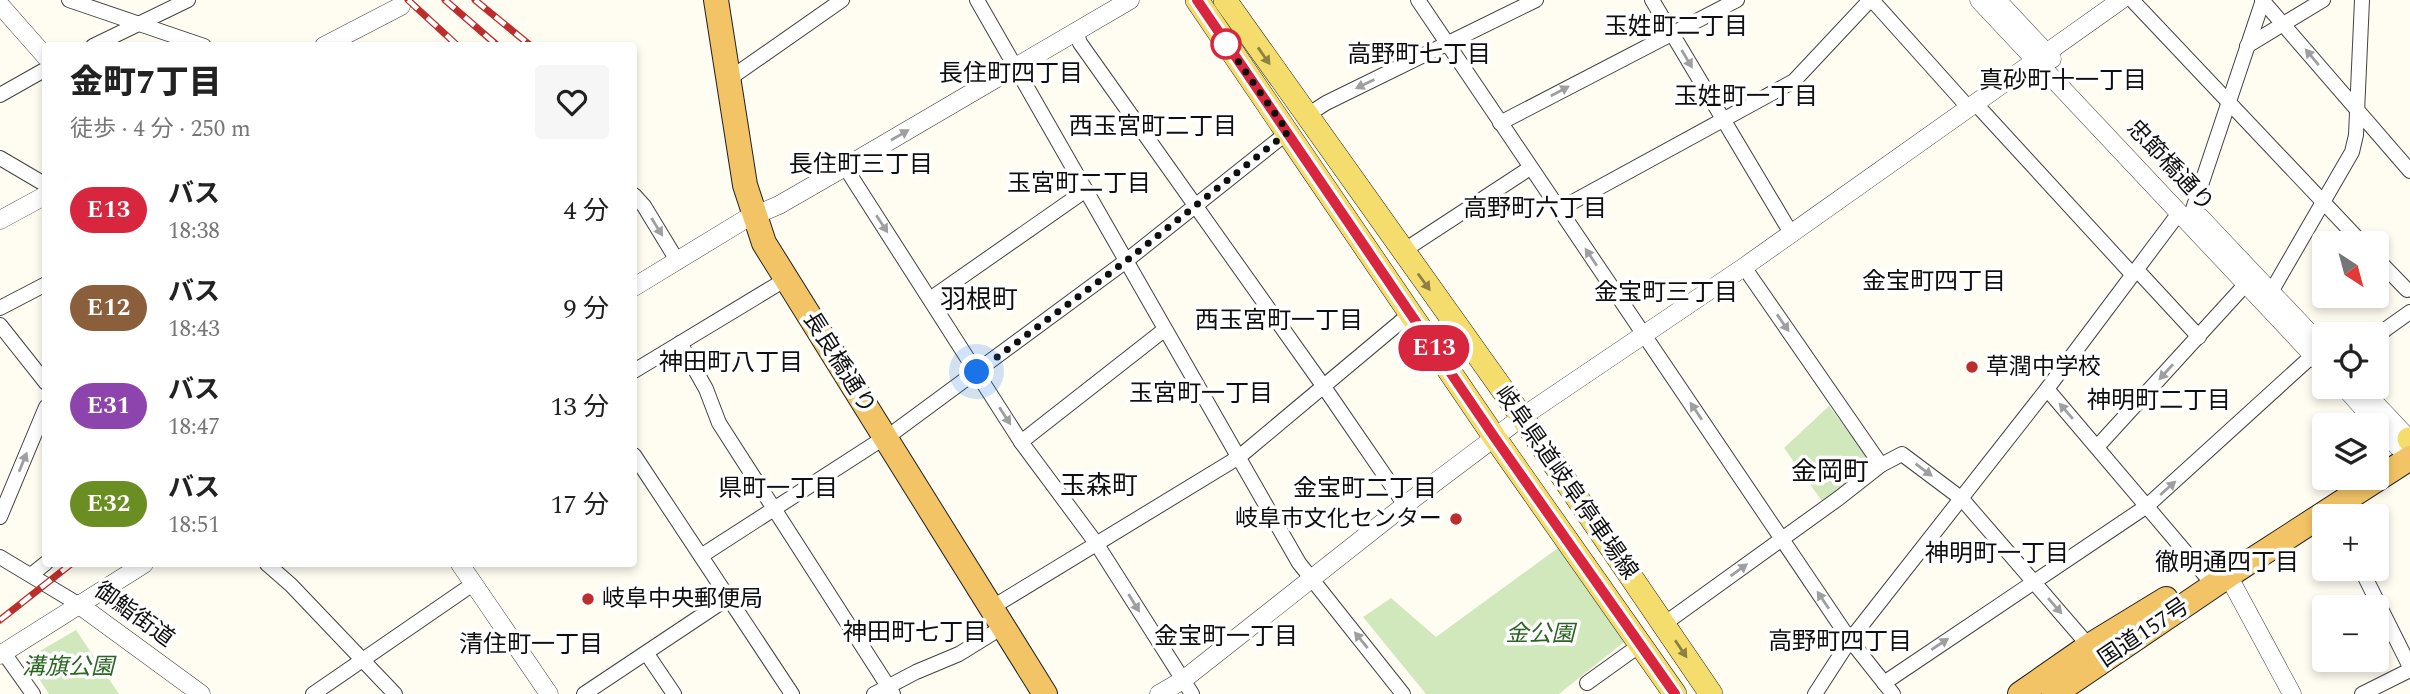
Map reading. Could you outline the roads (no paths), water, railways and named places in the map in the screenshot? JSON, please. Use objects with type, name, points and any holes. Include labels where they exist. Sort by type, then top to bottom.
[{"type":"highway","name":"長良橋通り","points":[[699,0],[733,190],[1030,694]]},
{"type":"highway","name":"長良橋通り","points":[[716,0],[755,248],[1045,694]]},
{"type":"highway","name":"国道157号","points":[[2389,462],[2408,453]]},
{"type":"highway","name":"国道157号","points":[[2054,694],[2219,572],[2342,490]]},
{"type":"highway","name":"国道157号","points":[[2340,504],[2352,490]]},
{"type":"highway","name":"国道157号","points":[[2020,694],[2089,646],[2312,523]]},
{"type":"main road","name":"岐阜県道岐阜停車場線","points":[[1197,0],[1495,438],[1675,694]]},
{"type":"main road","name":"岐阜県道岐阜停車場線","points":[[1225,0],[1521,417],[1711,694]]},
{"type":"street","points":[[69,0],[192,42]]},
{"type":"street","points":[[101,42],[188,0]]},
{"type":"street","points":[[729,79],[842,0]]},
{"type":"street","points":[[977,0],[1299,563],[1403,694]]},
{"type":"street","points":[[637,285],[749,218],[845,167],[1130,0]]},
{"type":"street","points":[[1418,0],[1850,640],[1888,688],[2034,581],[2147,506],[2312,364]]},
{"type":"street","points":[[1306,116],[1326,103],[1536,0]]},
{"type":"street","points":[[1652,0],[1791,233]]},
{"type":"street","points":[[1500,123],[1737,0]]},
{"type":"street","points":[[1558,210],[1794,81],[1871,0],[2199,337]]},
{"type":"street","name":"忠節橋通り","points":[[1979,0],[2042,57],[2186,211],[2271,292],[2312,346]]},
{"type":"street","name":"忠節橋通り","points":[[1997,0],[2042,57]]},
{"type":"street","points":[[1159,694],[1187,687],[1311,579],[1521,417],[1744,267],[2121,0]]},
{"type":"street","points":[[2132,0],[2351,231]]},
{"type":"street","points":[[2263,0],[2410,171]]},
{"type":"street","points":[[1815,694],[1850,640],[2048,389],[2134,272],[2186,211],[2228,103],[2263,0]]},
{"type":"street","points":[[2248,46],[2323,0]]},
{"type":"street","points":[[2271,292],[2352,152],[2356,135],[2362,0]]},
{"type":"street","points":[[0,5],[42,52]]},
{"type":"street","points":[[331,42],[395,5]]},
{"type":"street","points":[[1076,32],[1080,43],[1405,505]]},
{"type":"street","points":[[0,95],[42,71]]},
{"type":"street","points":[[701,556],[881,440],[977,372],[1126,261],[1288,132]]},
{"type":"street","points":[[0,158],[42,183]]},
{"type":"street","points":[[845,167],[1021,442],[1096,543],[1187,687]]},
{"type":"street","points":[[1403,251],[1530,168]]},
{"type":"street","points":[[930,299],[1086,190]]},
{"type":"street","points":[[0,220],[42,197]]},
{"type":"street","points":[[637,198],[678,262]]},
{"type":"street","name":"忠節橋通り","points":[[2186,211],[2245,285],[2312,349]]},
{"type":"street","points":[[1744,267],[1881,465]]},
{"type":"street","points":[[2389,269],[2409,287],[2407,314],[2389,328]]},
{"type":"street","points":[[637,369],[778,284]]},
{"type":"street","points":[[2097,447],[2245,285]]},
{"type":"street","points":[[0,308],[42,286]]},
{"type":"street","points":[[991,608],[1239,457],[1411,313]]},
{"type":"street","points":[[0,325],[42,378]]},
{"type":"street","points":[[1021,442],[1164,330]]},
{"type":"street","points":[[680,343],[706,388],[719,423],[890,690]]},
{"type":"street","points":[[2048,389],[2147,506],[2219,572],[2292,694]]},
{"type":"street","points":[[2356,399],[2408,453]]},
{"type":"street","points":[[2369,399],[2408,453]]},
{"type":"street","points":[[0,517],[42,417]]},
{"type":"street","points":[[1664,624],[1881,465],[1902,454],[1962,499],[2089,646]]},
{"type":"street","points":[[637,460],[792,694]]},
{"type":"street","name":"御鮨街道","points":[[0,557],[78,604],[201,694]]},
{"type":"street","points":[[31,575],[42,566]]},
{"type":"street","points":[[33,694],[2,654],[139,567]]},
{"type":"street","points":[[270,567],[395,694]]},
{"type":"street","points":[[462,567],[549,694]]},
{"type":"street","points":[[2362,694],[2410,668],[2367,581]]},
{"type":"street","points":[[313,694],[473,584]]},
{"type":"street","points":[[584,694],[728,598]]},
{"type":"street","points":[[874,694],[890,690],[993,633]]},
{"type":"street","points":[[1587,683],[1640,645]]},
{"type":"street","points":[[647,654],[674,694]]},
{"type":"railway","points":[[408,0],[454,42]]},
{"type":"railway","points":[[445,0],[493,42]]},
{"type":"railway","points":[[475,0],[526,42]]},
{"type":"railway","points":[[0,620],[67,567]]},
{"type":"place","name":"草潤中学校","points":[[1972,367]]},
{"type":"place","name":"岐阜市文化センター","points":[[1456,519]]},
{"type":"place","name":"岐阜中央郵便局","points":[[588,599]]},
{"type":"district","name":"玉姓町二丁目","points":[[1676,27]]},
{"type":"district","name":"高野町七丁目","points":[[1419,55]]},
{"type":"district","name":"長住町四丁目","points":[[1011,74]]},
{"type":"district","name":"真砂町十一丁目","points":[[2063,81]]},
{"type":"district","name":"玉姓町一丁目","points":[[1746,97]]},
{"type":"district","name":"西玉宮町二丁目","points":[[1153,127]]},
{"type":"district","name":"長住町三丁目","points":[[861,165]]},
{"type":"district","name":"玉宮町二丁目","points":[[1079,184]]},
{"type":"district","name":"高野町六丁目","points":[[1535,209]]},
{"type":"district","name":"金宝町四丁目","points":[[1934,282]]},
{"type":"district","name":"金宝町三丁目","points":[[1666,293]]},
{"type":"district","name":"羽根町","points":[[979,300]]},
{"type":"district","name":"西玉宮町一丁目","points":[[1279,321]]},
{"type":"district","name":"神田町八丁目","points":[[731,363]]},
{"type":"district","name":"玉宮町一丁目","points":[[1201,394]]},
{"type":"district","name":"神明町二丁目","points":[[2159,401]]},
{"type":"district","name":"金岡町","points":[[1830,472]]},
{"type":"district","name":"玉森町","points":[[1099,486]]},
{"type":"district","name":"県町一丁目","points":[[778,489]]},
{"type":"district","name":"金宝町二丁目","points":[[1365,489]]},
{"type":"district","name":"神明町一丁目","points":[[1997,554]]},
{"type":"district","name":"徹明通四丁目","points":[[2227,563]]},
{"type":"district","name":"神田町七丁目","points":[[915,633]]},
{"type":"district","name":"金宝町一丁目","points":[[1226,637]]},
{"type":"district","name":"高野町四丁目","points":[[1840,642]]},
{"type":"district","name":"清住町一丁目","points":[[531,645]]},
{"type":"park label","name":"金公園","points":[[1540,634]]},
{"type":"park label","name":"溝旗公園","points":[[68,667]]}]
